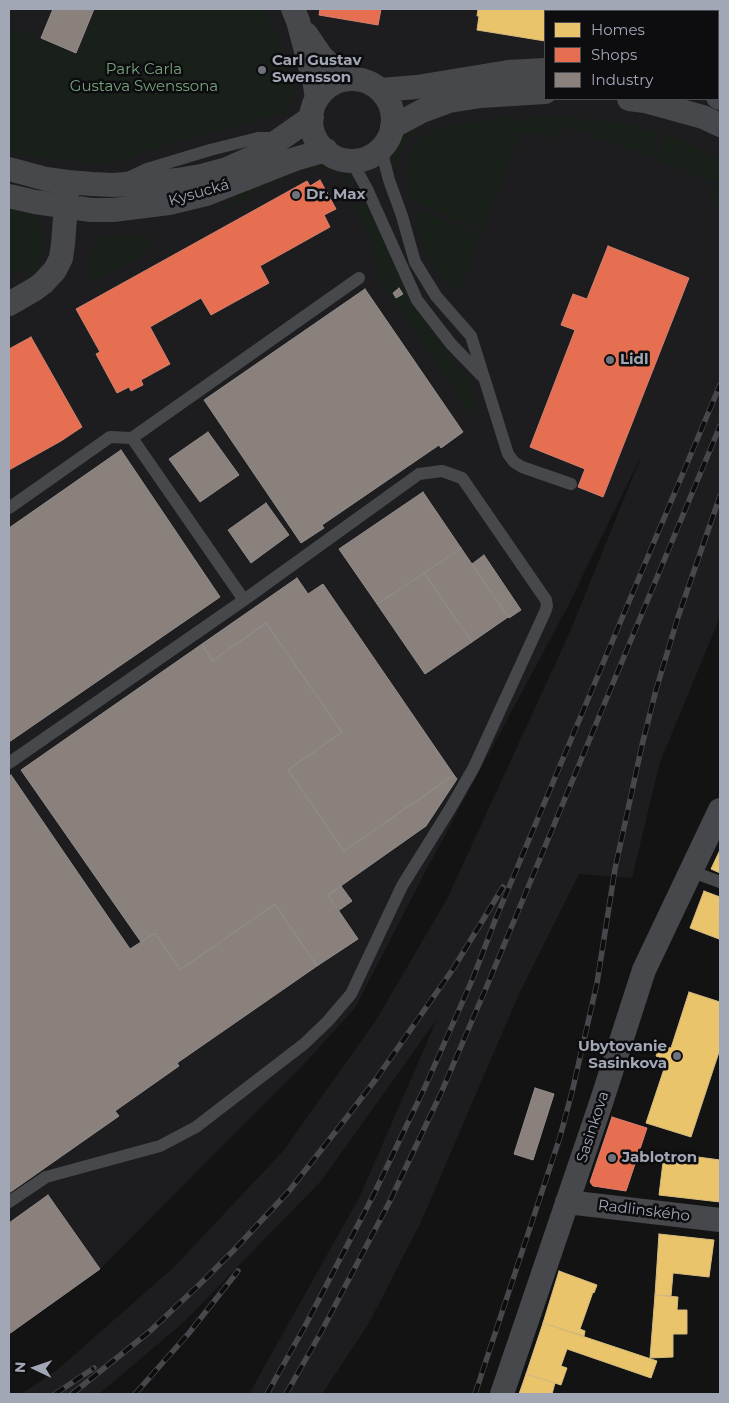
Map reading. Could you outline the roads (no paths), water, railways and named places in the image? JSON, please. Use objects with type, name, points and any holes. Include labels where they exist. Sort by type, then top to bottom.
[{"type":"street","points":[[296,15],[320,56],[349,79],[371,83],[388,100],[393,113],[389,138],[381,148],[367,158],[351,160],[333,156],[319,144],[315,136],[312,126],[315,85],[296,15]]},
{"type":"street","points":[[380,90],[417,87],[508,72],[544,70]]},
{"type":"street","name":"Kysucká","points":[[9,169],[46,179],[113,185],[177,180],[218,171],[256,156],[284,138],[314,108],[323,91],[330,85],[349,79]]},
{"type":"street","points":[[392,126],[448,101],[481,96],[544,92]]},
{"type":"street","points":[[644,100],[703,117],[720,125]]},
{"type":"street","name":"Kysucká","points":[[9,196],[91,210],[113,210],[170,203],[206,194],[295,159],[326,150]]},
{"type":"street","points":[[9,304],[43,283],[55,270],[61,258],[68,182]]},
{"type":"street","name":"Sasinkova","points":[[502,1394],[644,970],[720,810]]},
{"type":"street","name":"Radlinského","points":[[567,1202],[720,1220]]},
{"type":"lane","points":[[381,148],[414,262],[436,296],[471,336],[508,454],[514,462],[522,467],[571,484]]},
{"type":"lane","points":[[351,160],[367,188],[417,300],[451,344],[483,377]]},
{"type":"lane","points":[[9,508],[110,437],[132,438],[359,278]]},
{"type":"lane","points":[[132,438],[244,600]]},
{"type":"lane","points":[[9,763],[244,600],[419,474],[442,471],[462,478],[546,600],[547,606],[474,767],[402,886],[351,994],[328,1022],[304,1044],[196,1127],[160,1146],[46,1177],[9,1202]]},
{"type":"lane","points":[[690,871],[720,882]]},
{"type":"railway","points":[[267,1394],[373,1196],[425,1087],[473,978],[496,918],[720,385]]},
{"type":"railway","points":[[286,1394],[389,1203],[441,1093],[720,426]]},
{"type":"railway","points":[[475,1394],[560,1137],[597,983],[615,869],[642,745],[678,617],[720,496]]},
{"type":"railway","points":[[72,1394],[149,1332],[234,1250],[289,1191],[376,1079],[453,969],[503,887]]},
{"type":"railway","points":[[135,1394],[189,1333],[238,1271]]},
{"type":"railway","points":[[55,1394],[94,1368]]},
{"type":"place","name":"Carl Gustav Swensson","points":[[262,70]]},
{"type":"place","name":"Dr. Max","points":[[296,195]]},
{"type":"place","name":"Lidl","points":[[610,360]]},
{"type":"place","name":"Ubytovanie Sasinkova","points":[[677,1056]]},
{"type":"place","name":"Jablotron","points":[[612,1158]]},
{"type":"park label","name":"Park Carla Gustava Swenssona","points":[[144,78]]}]
